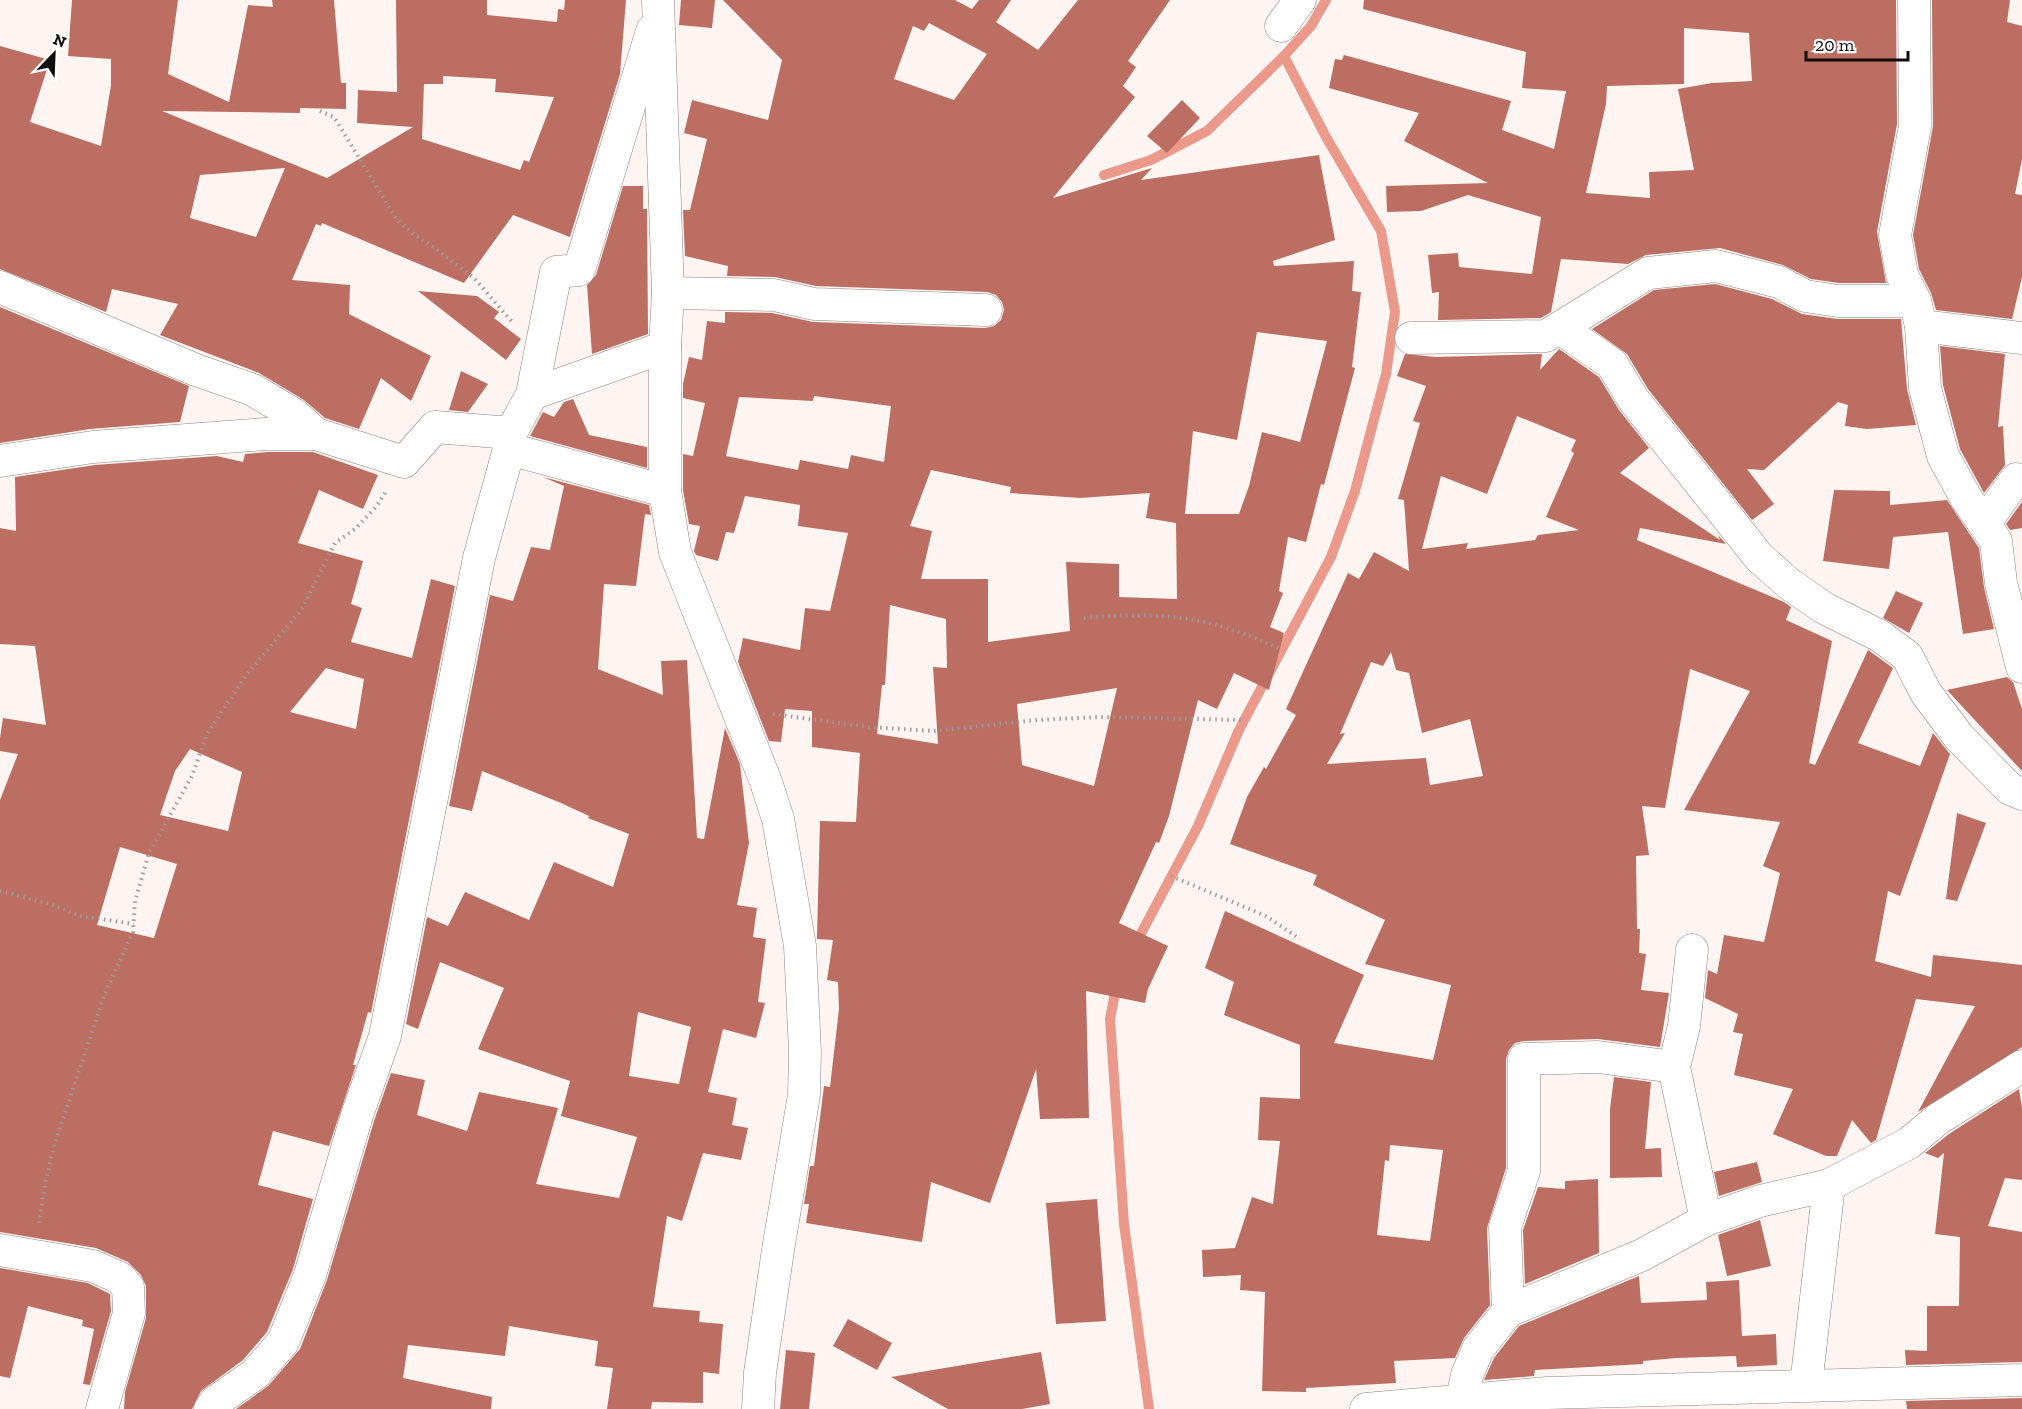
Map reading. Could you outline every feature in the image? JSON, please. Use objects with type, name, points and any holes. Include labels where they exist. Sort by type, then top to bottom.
[{"type":"street","points":[[1281,26],[1300,0]]},
{"type":"street","points":[[1914,0],[1915,126],[1895,235],[1902,275],[1918,314],[1925,388],[1943,456],[1996,541],[2001,583],[2022,667]]},
{"type":"street","points":[[658,5],[668,293],[665,348],[665,491],[675,552],[778,819],[800,946],[806,1052],[804,1095],[773,1283],[760,1373],[758,1409]]},
{"type":"street","points":[[210,1409],[215,1402],[255,1374],[283,1342],[310,1275],[357,1115],[385,1036],[480,558],[510,441],[532,394],[556,272],[579,270],[658,5]]},
{"type":"street","points":[[1411,338],[1546,336],[1648,273],[1716,266],[1779,282],[1805,296],[1918,314],[2022,338]]},
{"type":"street","points":[[0,287],[196,370],[253,390],[295,415],[316,435]]},
{"type":"street","points":[[668,293],[774,295],[813,304],[986,310]]},
{"type":"street","points":[[1560,328],[1612,364],[1633,399],[1759,557],[1788,583],[1824,608],[1880,636],[1907,656],[1926,693],[1959,737],[2010,789],[2022,794]]},
{"type":"street","points":[[532,394],[665,348]]},
{"type":"street","points":[[0,461],[93,447],[266,434],[316,435],[404,462],[435,427],[510,441],[665,491]]},
{"type":"street","points":[[1984,524],[2016,479],[2022,480]]},
{"type":"street","points":[[1692,950],[1684,1026],[1674,1067],[1706,1220]]},
{"type":"street","points":[[1508,1311],[1505,1227],[1524,1171],[1524,1059],[1598,1057],[1674,1067]]},
{"type":"street","points":[[1462,1399],[1467,1375],[1478,1349],[1508,1311],[1642,1255],[1706,1220],[1761,1201],[1829,1185],[1909,1143],[1938,1119],[2022,1066]]},
{"type":"street","points":[[1806,1385],[1829,1185]]},
{"type":"street","points":[[0,1250],[108,1271],[120,1278],[128,1287],[129,1313],[102,1409]]},
{"type":"street","points":[[1366,1409],[1462,1399],[1545,1401],[1806,1385],[2022,1380]]},
{"type":"path","points":[[320,111],[334,117],[397,220],[474,278],[540,356]]},
{"type":"path","points":[[34,1256],[45,1184],[54,1146],[105,993],[133,932],[135,901],[149,853],[192,776],[207,734],[247,674],[302,609],[335,543],[355,529],[375,507],[404,462]]},
{"type":"path","points":[[1084,618],[1138,613],[1163,614],[1247,634],[1282,650]]},
{"type":"path","points":[[737,709],[868,727],[933,731],[1037,720],[1098,717],[1244,720]]},
{"type":"path","points":[[1171,876],[1266,916],[1300,939]]},
{"type":"path","points":[[0,891],[50,904],[81,916],[134,924]]},
{"type":"building","points":[[72,0],[178,0],[168,74],[229,102],[248,5],[273,7],[272,0],[334,0],[341,83],[346,83],[346,109],[300,108],[300,113],[162,111],[327,178],[413,127],[357,123],[358,90],[397,92],[396,0],[487,0],[487,15],[557,22],[558,9],[564,10],[565,0],[626,0],[620,74],[570,237],[513,215],[464,283],[322,223],[321,226],[316,224],[292,280],[350,285],[349,314],[431,356],[411,401],[381,378],[359,429],[325,418],[304,400],[259,373],[160,335],[178,304],[112,289],[106,312],[0,269],[0,46],[50,60],[30,122],[101,146],[111,85],[111,59],[68,56]],"holes":[[[443,76],[496,79],[495,92],[554,97],[529,162],[524,160],[520,170],[422,139],[424,84],[443,84]],[[285,168],[256,237],[190,218],[200,175]]]},
{"type":"building","points":[[681,0],[715,0],[712,28],[679,25]]},
{"type":"building","points":[[723,0],[955,0],[972,9],[979,0],[1011,0],[996,22],[1038,50],[1078,0],[1170,0],[1128,61],[1136,67],[1123,86],[1135,97],[1053,198],[1152,168],[1141,180],[1319,155],[1335,240],[1273,261],[1274,266],[1354,261],[1352,291],[1361,292],[1352,367],[1355,368],[1324,485],[1321,484],[1306,542],[1288,537],[1279,591],[1283,593],[1270,627],[1284,633],[1269,690],[1234,673],[1217,709],[1198,700],[1169,816],[1159,843],[1156,842],[1119,923],[1168,946],[1148,989],[1145,1003],[1086,991],[1089,1118],[1040,1119],[1036,1069],[990,1203],[931,1182],[922,1242],[806,1223],[809,1204],[804,1204],[810,1166],[814,1166],[824,1086],[830,1087],[839,1009],[838,982],[827,980],[833,940],[817,939],[820,821],[856,822],[860,753],[812,747],[812,711],[785,709],[781,742],[769,741],[738,662],[743,638],[800,650],[805,608],[830,611],[848,533],[798,526],[800,505],[745,496],[734,533],[726,532],[718,561],[696,555],[694,551],[700,526],[689,524],[683,490],[683,454],[693,456],[705,403],[683,398],[683,384],[689,357],[702,360],[707,321],[725,323],[725,312],[772,313],[813,322],[985,328],[994,326],[1001,320],[1004,310],[1002,302],[996,295],[987,292],[816,286],[775,277],[727,276],[728,266],[685,256],[683,210],[690,210],[707,139],[684,133],[692,100],[768,120],[782,60]],"holes":[[[929,23],[987,54],[954,100],[894,79],[913,26],[924,31]],[[1257,332],[1327,341],[1300,442],[1262,432],[1249,486],[1239,514],[1185,514],[1193,431],[1237,440]],[[814,396],[891,406],[884,462],[851,455],[848,469],[800,460],[798,470],[726,456],[739,397],[813,401]],[[931,470],[1011,487],[1010,493],[1080,498],[1150,493],[1146,518],[1176,523],[1177,599],[1119,597],[1119,564],[1066,562],[1070,631],[988,642],[988,579],[921,579],[932,531],[910,526]],[[890,605],[946,619],[947,668],[933,667],[938,744],[877,734],[882,685],[885,685]],[[1117,688],[1094,786],[1022,765],[1017,704]]]},
{"type":"building","points":[[1364,0],[1896,0],[1897,124],[1877,232],[1886,283],[1839,283],[1811,279],[1783,265],[1720,248],[1646,255],[1628,264],[1561,259],[1551,312],[1541,318],[1438,320],[1439,292],[1432,293],[1428,255],[1458,253],[1459,267],[1532,274],[1541,217],[1468,195],[1421,211],[1387,212],[1386,186],[1488,183],[1404,141],[1419,113],[1329,88],[1335,59],[1342,60],[1344,55],[1511,101],[1502,130],[1554,149],[1566,91],[1522,88],[1526,52],[1363,9]],"holes":[[[1684,28],[1749,33],[1752,81],[1712,83],[1678,89],[1694,170],[1649,172],[1650,198],[1586,193],[1606,104],[1607,86],[1684,84]]]},
{"type":"building","points":[[1932,0],[2010,0],[2007,22],[2022,26],[2022,159],[2015,194],[2022,195],[2022,277],[2012,319],[1936,310],[1931,293],[1919,269],[1913,235],[1933,126]]},
{"type":"building","points":[[1182,100],[1200,118],[1167,153],[1147,136]]},
{"type":"building","points":[[623,186],[643,186],[643,209],[647,209],[648,334],[592,354],[587,285],[596,275]]},
{"type":"building","points":[[1715,284],[1772,299],[1802,314],[1838,319],[1901,319],[1907,389],[1916,425],[1867,429],[1845,426],[1848,405],[1838,402],[1764,470],[1747,469],[1774,504],[1752,520],[1648,389],[1627,354],[1592,329],[1654,290]]},
{"type":"building","points":[[418,291],[477,296],[499,312],[494,318],[521,339],[506,360]]},
{"type":"building","points":[[0,307],[189,386],[180,422],[90,429],[0,443]]},
{"type":"building","points":[[1940,346],[2005,354],[1998,427],[2003,426],[2005,465],[1984,493],[1960,449],[1943,385]]},
{"type":"building","points":[[1559,349],[1599,377],[1619,410],[1649,448],[1620,473],[1720,540],[1718,535],[1726,544],[1640,528],[1637,540],[1784,602],[1791,607],[1786,620],[1832,641],[1809,763],[1815,765],[1868,650],[1893,668],[1858,743],[1920,766],[1933,733],[1950,754],[1900,896],[1888,891],[1875,961],[1931,977],[1933,955],[2022,965],[2022,1047],[1918,1112],[1975,1006],[1916,999],[1876,1140],[1871,1143],[1852,1120],[1837,1156],[1826,1156],[1773,1134],[1793,1089],[1734,1075],[1743,1034],[1733,1032],[1738,1014],[1705,998],[1708,970],[1717,974],[1724,935],[1764,942],[1780,873],[1763,866],[1780,822],[1684,810],[1750,691],[1690,669],[1665,808],[1642,806],[1649,855],[1636,856],[1639,953],[1646,954],[1641,990],[1669,993],[1660,1047],[1598,1039],[1524,1041],[1515,1043],[1509,1050],[1506,1059],[1506,1168],[1487,1228],[1490,1305],[1464,1338],[1455,1358],[1394,1361],[1396,1383],[1306,1388],[1306,1392],[1262,1391],[1265,1292],[1240,1290],[1241,1275],[1203,1277],[1202,1250],[1235,1248],[1252,1197],[1273,1204],[1280,1141],[1258,1140],[1260,1097],[1300,1099],[1300,1045],[1224,1015],[1234,982],[1205,968],[1225,911],[1364,975],[1334,1043],[1433,1060],[1451,985],[1365,964],[1385,920],[1313,885],[1317,875],[1230,844],[1247,797],[1264,767],[1266,769],[1296,715],[1286,709],[1348,573],[1359,579],[1374,552],[1409,571],[1404,500],[1398,499],[1420,423],[1413,421],[1426,386],[1397,376],[1405,354],[1436,357],[1542,354],[1540,370]],"holes":[[[1517,416],[1576,440],[1571,451],[1574,453],[1546,517],[1579,530],[1538,535],[1535,540],[1466,549],[1468,543],[1422,549],[1441,476],[1487,494]],[[1391,652],[1396,670],[1409,673],[1422,733],[1470,719],[1483,776],[1430,785],[1426,758],[1327,764],[1345,733],[1340,734],[1371,662],[1383,666]],[[1390,1145],[1443,1150],[1430,1241],[1377,1235],[1385,1160],[1389,1161]]]},
{"type":"building","points":[[461,371],[488,384],[468,412],[449,410]]},
{"type":"building","points":[[573,399],[589,435],[647,447],[647,468],[530,436],[543,412],[554,417],[564,402]]},
{"type":"building","points":[[313,452],[378,475],[363,509],[319,490],[298,543],[363,561],[351,604],[362,608],[351,642],[412,658],[431,579],[455,586],[371,1013],[368,1012],[353,1065],[356,1065],[329,1146],[273,1131],[258,1185],[313,1199],[293,1269],[267,1332],[243,1360],[201,1391],[192,1409],[124,1409],[125,1392],[146,1318],[146,1286],[141,1275],[128,1262],[96,1248],[0,1232],[0,800],[18,754],[0,751],[0,738],[3,718],[46,725],[35,646],[0,644],[0,528],[16,531],[15,477],[95,465],[217,456],[243,462],[245,454]],"holes":[[[326,668],[364,679],[356,729],[290,712]],[[190,749],[242,772],[228,831],[160,815],[175,771]],[[120,847],[177,864],[154,938],[97,925]]]},
{"type":"building","points":[[543,477],[649,505],[651,515],[645,514],[636,586],[604,584],[598,669],[663,695],[661,661],[687,660],[697,838],[704,839],[725,728],[740,764],[749,843],[737,905],[757,908],[753,937],[766,939],[758,1002],[765,1003],[756,1038],[723,1029],[708,1092],[737,1098],[732,1125],[748,1128],[741,1160],[703,1153],[682,1221],[667,1216],[653,1307],[700,1311],[699,1322],[723,1324],[719,1374],[703,1372],[703,1403],[652,1402],[651,1409],[607,1409],[613,1368],[595,1366],[598,1341],[509,1326],[505,1356],[408,1345],[403,1378],[492,1397],[491,1409],[236,1409],[268,1386],[300,1349],[327,1280],[374,1121],[391,1073],[425,1080],[417,1115],[467,1131],[479,1092],[558,1108],[536,1184],[619,1198],[637,1137],[561,1116],[570,1081],[478,1049],[504,988],[440,962],[418,1029],[406,1024],[427,917],[448,926],[465,892],[529,920],[554,862],[613,887],[629,834],[482,771],[472,811],[449,806],[490,595],[513,601],[531,547],[550,550],[564,486]],"holes":[[[638,1012],[691,1027],[679,1084],[629,1076]]]},
{"type":"building","points":[[1834,490],[1890,491],[1890,505],[1947,500],[1979,548],[1984,587],[1994,629],[1963,634],[1948,532],[1893,537],[1889,569],[1823,561]]},
{"type":"building","points":[[2022,502],[2022,528],[2010,530],[2006,524]]},
{"type":"building","points":[[1896,591],[1923,603],[1909,633],[1883,618]]},
{"type":"building","points":[[2007,677],[2013,682],[2022,709],[2022,771],[1947,690]]},
{"type":"building","points":[[1957,813],[1986,823],[1957,901],[1946,899]]},
{"type":"building","points":[[1614,1077],[1651,1082],[1645,1149],[1661,1148],[1662,1177],[1610,1178],[1610,1109]]},
{"type":"building","points":[[2019,1089],[2022,1108],[2022,1180],[2005,1178],[1988,1226],[2022,1232],[2022,1362],[1906,1365],[1905,1350],[1927,1351],[1927,1306],[1959,1306],[1960,1237],[1935,1234],[1944,1153],[1938,1158],[1925,1153],[1949,1134]]},
{"type":"building","points":[[1757,1162],[1762,1182],[1719,1196],[1714,1172]]},
{"type":"building","points":[[1598,1179],[1599,1253],[1525,1284],[1523,1230],[1538,1187],[1565,1189],[1565,1181]]},
{"type":"building","points":[[1097,1199],[1106,1321],[1056,1324],[1046,1203]]},
{"type":"building","points":[[1760,1220],[1771,1266],[1727,1276],[1718,1235]]},
{"type":"building","points":[[0,1268],[88,1283],[110,1294],[111,1311],[90,1385],[83,1384],[94,1329],[82,1326],[83,1320],[28,1306],[10,1378],[0,1376]]},
{"type":"building","points":[[1639,1276],[1641,1303],[1707,1300],[1706,1282],[1739,1280],[1742,1336],[1776,1334],[1777,1365],[1737,1367],[1736,1356],[1676,1358],[1643,1361],[1643,1364],[1535,1370],[1534,1376],[1484,1380],[1494,1358],[1519,1326]]},
{"type":"building","points":[[848,1319],[892,1343],[877,1370],[833,1346]]},
{"type":"building","points":[[786,1350],[815,1353],[809,1409],[780,1409]]},
{"type":"building","points":[[1041,1352],[1050,1404],[1022,1409],[948,1409],[891,1377]]},
{"type":"building","points":[[2022,1398],[2022,1409],[1907,1409],[1906,1401]]},
{"type":"waterway","points":[[1135,945],[1198,826],[1239,730],[1331,557],[1355,491],[1386,374],[1395,312],[1381,231],[1326,137],[1284,56],[1311,26],[1326,0]]},
{"type":"waterway","points":[[1104,175],[1151,160],[1207,131],[1284,56]]},
{"type":"waterway","points":[[1117,983],[1110,1019],[1124,1224],[1149,1409]]}]
